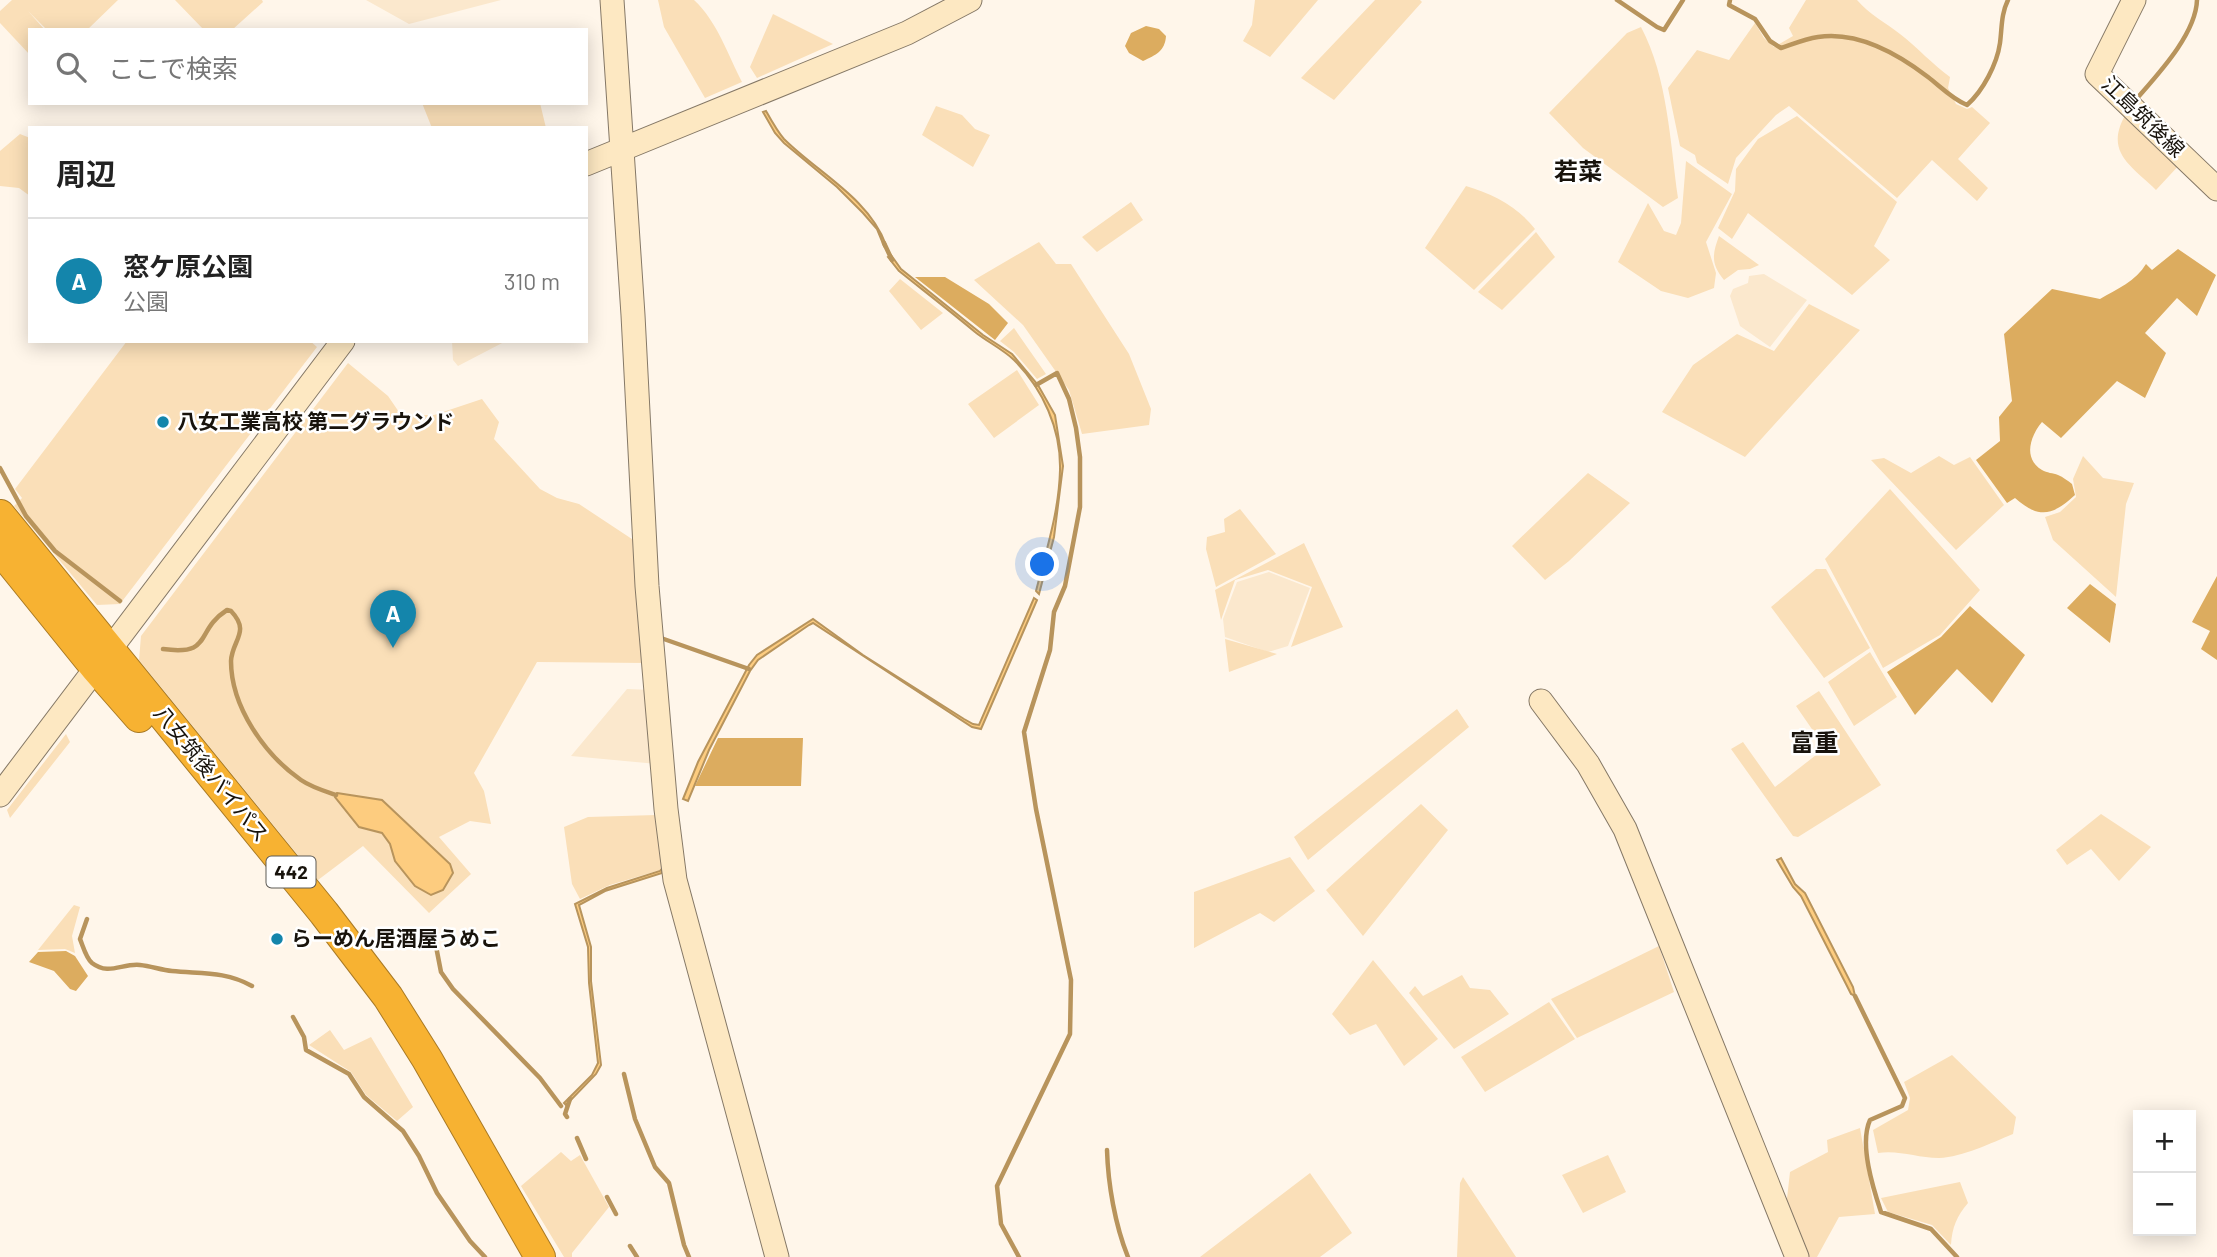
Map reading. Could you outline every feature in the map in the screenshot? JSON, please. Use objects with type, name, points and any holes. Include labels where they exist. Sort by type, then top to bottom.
[{"type":"highway","name":"八女筑後バイパス","points":[[0,516],[204,795],[346,970],[429,1101],[519,1257]]},
{"type":"highway","name":"八女筑後バイパス","points":[[0,549],[103,659],[324,913],[388,997],[427,1059],[540,1257]]},
{"type":"street","points":[[612,0],[647,586],[666,809],[675,880],[777,1257]]},
{"type":"street","points":[[588,163],[907,33],[971,0]]},
{"type":"street","name":"江島筑後線","points":[[2134,0],[2097,75],[2217,189]]},
{"type":"street","points":[[0,795],[341,343]]},
{"type":"street","points":[[1541,701],[1588,764],[1625,829],[1797,1257]]},
{"type":"shaded area","points":[[12,0],[118,0],[89,28],[45,28],[28,11],[43,28],[28,28],[28,53],[0,23],[0,11]]},
{"type":"shaded area","points":[[175,0],[263,2],[234,28],[202,28]]},
{"type":"shaded area","points":[[366,0],[501,0],[409,24]]},
{"type":"shaded area","points":[[658,0],[694,0],[716,28],[742,82],[705,98],[664,27]]},
{"type":"shaded area","points":[[1255,0],[1318,0],[1270,57],[1243,41],[1252,25]]},
{"type":"shaded area","points":[[1375,0],[1422,2],[1334,100],[1301,78]]},
{"type":"shaded area","points":[[1806,0],[1857,0],[1950,77],[1948,88],[1956,104],[1967,109],[1972,107],[1990,123],[1958,159],[1988,188],[1977,201],[1932,160],[1897,198],[1789,106],[1776,115],[1736,158],[1728,184],[1697,163],[1695,155],[1680,146],[1668,88],[1697,50],[1729,60],[1755,23],[1764,38],[1774,47],[1793,36],[1789,28]]},
{"type":"shaded area","points":[[773,14],[833,44],[757,78],[750,67]]},
{"type":"shaded area","points":[[1146,26],[1159,29],[1166,36],[1159,52],[1143,61],[1129,53],[1125,46],[1131,33]]},
{"type":"shaded area","points":[[1641,27],[1657,67],[1662,89],[1678,198],[1663,207],[1583,148],[1549,113],[1627,33]]},
{"type":"shaded area","points":[[423,105],[540,105],[546,126],[431,126]]},
{"type":"shaded area","points":[[936,106],[962,115],[975,129],[990,135],[973,167],[922,135]]},
{"type":"shaded area","points":[[2128,110],[2182,162],[2156,190],[2128,164],[2118,146],[2121,124]]},
{"type":"shaded area","points":[[766,111],[784,139],[868,213],[878,228],[886,245],[884,246],[877,229],[863,213],[775,133],[763,112]]},
{"type":"shaded area","points":[[1797,116],[1897,202],[1874,246],[1890,260],[1852,295],[1748,213],[1732,239],[1718,228],[1735,191],[1736,169],[1758,139]]},
{"type":"shaded area","points":[[20,134],[28,137],[28,195],[19,188],[0,186],[0,151]]},
{"type":"shaded area","points":[[1686,161],[1732,194],[1706,242],[1716,273],[1714,288],[1688,298],[1661,291],[1618,262],[1648,203],[1664,231],[1676,235],[1681,223]]},
{"type":"shaded area","points":[[1466,186],[1504,202],[1535,229],[1474,290],[1425,248]]},
{"type":"shaded area","points":[[1131,202],[1143,220],[1097,252],[1082,237]]},
{"type":"shaded area","points":[[1536,232],[1555,257],[1502,310],[1478,292]]},
{"type":"shaded area","points":[[1719,236],[1759,265],[1738,270],[1724,280],[1714,259]]},
{"type":"shaded area","points":[[1039,242],[1056,264],[1071,264],[1129,354],[1151,409],[1149,425],[1082,434],[1069,390],[1023,325],[974,280]]},
{"type":"shaded area","points":[[2178,249],[2216,275],[2197,316],[2177,298],[2145,333],[2166,353],[2145,398],[2117,381],[2061,438],[2042,422],[2030,446],[2032,459],[2042,470],[2060,476],[2072,484],[2075,495],[2052,511],[2045,512],[2031,509],[2015,498],[2007,503],[1976,460],[2000,441],[1999,417],[2012,401],[2004,334],[2052,289],[2100,299],[2132,280],[2146,264],[2152,270]]},
{"type":"shaded area","points":[[891,255],[901,269],[983,335],[1012,354],[1038,385],[1055,415],[1063,466],[1054,537],[1039,594],[1036,591],[1055,516],[1060,470],[1054,425],[1048,410],[1034,384],[1014,360],[899,271],[888,257]]},
{"type":"shaded area","points":[[1764,274],[1807,300],[1770,347],[1740,326],[1730,296],[1733,289],[1748,283],[1749,276]]},
{"type":"shaded area","points":[[915,277],[945,277],[989,304],[1008,323],[995,340]]},
{"type":"shaded area","points":[[900,279],[943,313],[921,330],[889,291]]},
{"type":"shaded area","points":[[1809,304],[1860,330],[1745,457],[1662,412],[1693,365],[1737,334],[1774,351]]},
{"type":"shaded area","points":[[1014,328],[1046,374],[1037,379],[1014,352],[1000,341]]},
{"type":"shaded area","name":"八女工業高校 第二グラウンド","points":[[125,343],[312,343],[317,347],[120,604],[97,605],[14,506],[22,498],[15,489]]},
{"type":"shaded area","points":[[452,343],[502,343],[458,366],[453,360]]},
{"type":"shaded area","points":[[348,363],[388,396],[401,415],[434,415],[482,399],[499,422],[494,439],[540,489],[557,498],[579,504],[641,545],[647,663],[537,662],[474,773],[484,791],[491,824],[470,821],[439,837],[471,874],[429,913],[363,846],[318,880],[139,660],[141,636]]},
{"type":"shaded area","points":[[1017,370],[1039,405],[994,438],[968,404]]},
{"type":"shaded area","points":[[1939,456],[1954,465],[1970,457],[2004,505],[1956,550],[1871,460],[1884,458],[1911,473]]},
{"type":"shaded area","points":[[2083,456],[2103,478],[2134,483],[2126,504],[2116,597],[2053,540],[2045,517],[2060,512],[2076,497],[2073,479]]},
{"type":"shaded area","points":[[1588,473],[1630,503],[1545,580],[1512,546]]},
{"type":"shaded area","points":[[1890,489],[1980,590],[1940,635],[1883,668],[1825,559]]},
{"type":"shaded area","points":[[1240,509],[1276,554],[1216,587],[1206,549],[1207,537],[1225,532],[1224,519]]},
{"type":"shaded area","points":[[1304,543],[1343,627],[1291,647],[1312,587],[1268,570],[1235,580],[1221,620],[1215,590]]},
{"type":"shaded area","points":[[1816,569],[1826,569],[1870,648],[1824,678],[1771,607]]},
{"type":"shaded area","points":[[1269,572],[1310,588],[1288,646],[1268,652],[1225,637],[1223,619],[1237,582]]},
{"type":"shaded area","points":[[2217,576],[2217,660],[2201,649],[2210,631],[2192,622]]},
{"type":"shaded area","points":[[2090,584],[2116,604],[2110,643],[2067,608]]},
{"type":"shaded area","points":[[1034,598],[1037,600],[981,729],[972,727],[813,623],[809,625],[758,660],[750,671],[709,750],[688,801],[683,799],[698,762],[749,665],[757,655],[813,619],[863,655],[964,719],[979,725]]},
{"type":"shaded area","points":[[1970,606],[2025,655],[1992,703],[1957,669],[1915,715],[1887,672],[1941,637]]},
{"type":"shaded area","points":[[1225,639],[1277,654],[1229,672]]},
{"type":"shaded area","points":[[1870,652],[1897,697],[1854,726],[1828,682]]},
{"type":"shaded area","points":[[627,689],[652,690],[657,764],[571,756]]},
{"type":"shaded area","points":[[1819,691],[1881,785],[1798,837],[1793,836],[1731,749],[1743,742],[1775,787],[1825,748],[1796,706]]},
{"type":"shaded area","points":[[1457,709],[1469,727],[1308,860],[1294,837]]},
{"type":"shaded area","points":[[66,734],[70,742],[10,818],[7,810]]},
{"type":"shaded area","points":[[718,738],[803,738],[801,786],[695,786]]},
{"type":"shaded area","points":[[337,793],[382,800],[450,864],[453,873],[443,890],[431,895],[415,886],[395,861],[390,844],[382,833],[359,827],[335,797]]},
{"type":"shaded area","points":[[1421,804],[1448,830],[1363,936],[1326,890]]},
{"type":"shaded area","points":[[2101,814],[2151,847],[2119,881],[2091,849],[2067,865],[2056,850]]},
{"type":"shaded area","points":[[656,815],[663,863],[660,870],[610,885],[580,899],[572,884],[564,827],[588,817]]},
{"type":"shaded area","points":[[1290,857],[1315,891],[1274,922],[1260,913],[1194,948],[1194,892]]},
{"type":"shaded area","points":[[1781,858],[1795,884],[1805,893],[1853,987],[1855,996],[1851,994],[1801,896],[1777,860]]},
{"type":"shaded area","points":[[663,867],[662,873],[605,891],[579,905],[591,947],[591,981],[601,1065],[596,1074],[566,1105],[564,1103],[592,1075],[598,1063],[588,947],[575,904],[607,888],[660,871]]},
{"type":"shaded area","points":[[74,905],[80,907],[72,936],[75,953],[65,949],[38,950]]},
{"type":"shaded area","points":[[1659,946],[1674,992],[1577,1038],[1551,999]]},
{"type":"shaded area","points":[[66,951],[75,956],[88,976],[76,991],[70,989],[54,971],[29,962],[38,952]]},
{"type":"shaded area","points":[[1373,960],[1438,1039],[1404,1066],[1376,1024],[1350,1035],[1332,1014]]},
{"type":"shaded area","points":[[1462,975],[1470,988],[1490,990],[1509,1014],[1454,1049],[1409,993],[1415,986],[1423,996]]},
{"type":"shaded area","points":[[1549,1002],[1575,1039],[1485,1092],[1461,1057]]},
{"type":"shaded area","points":[[330,1030],[344,1050],[371,1037],[413,1107],[397,1121],[366,1095],[351,1072],[309,1045]]},
{"type":"shaded area","points":[[1952,1055],[2016,1117],[2013,1134],[1977,1149],[1948,1157],[1878,1153],[1873,1130],[1908,1110],[1910,1098],[1904,1082]]},
{"type":"shaded area","points":[[1860,1128],[1875,1214],[1839,1217],[1817,1257],[1803,1257],[1786,1207],[1790,1172],[1828,1152],[1827,1140]]},
{"type":"shaded area","points":[[561,1152],[571,1161],[580,1155],[609,1207],[572,1253],[572,1257],[564,1257],[521,1186]]},
{"type":"shaded area","points":[[1608,1155],[1626,1192],[1583,1213],[1562,1175]]},
{"type":"shaded area","points":[[1310,1173],[1352,1233],[1320,1257],[1200,1257]]},
{"type":"shaded area","points":[[1463,1177],[1516,1257],[1457,1257],[1460,1183]]},
{"type":"shaded area","points":[[1960,1182],[1968,1203],[1956,1222],[1951,1245],[1932,1225],[1888,1212],[1881,1198]]},
{"type":"waterway","points":[[1617,0],[1664,30],[1683,0]]},
{"type":"waterway","points":[[1730,0],[1729,5],[1755,19],[1770,41],[1781,48],[1818,37],[1847,37],[1862,41],[1904,60],[1967,105],[1984,85],[1996,60],[2008,0]]},
{"type":"waterway","points":[[2139,96],[2184,39],[2195,13],[2197,0]]},
{"type":"waterway","points":[[884,243],[892,260]]},
{"type":"waterway","points":[[1019,1257],[1001,1224],[997,1186],[1070,1034],[1071,980],[1036,809],[1024,732],[1050,650],[1054,612],[1065,586],[1080,507],[1080,457],[1069,399],[1057,373],[1036,385]]},
{"type":"waterway","points":[[0,468],[26,516],[55,551],[120,601]]},
{"type":"waterway","points":[[163,649],[190,649],[202,640],[217,618],[227,610],[231,611],[240,625],[231,661],[233,678],[237,695],[252,728],[288,770],[309,785],[336,795]]},
{"type":"waterway","points":[[661,638],[749,669]]},
{"type":"waterway","points":[[87,919],[80,939],[88,958],[98,967],[110,969],[140,965],[213,974],[252,986]]},
{"type":"waterway","points":[[434,936],[441,972],[453,989],[540,1078],[561,1106]]},
{"type":"waterway","points":[[1855,996],[1905,1098],[1902,1106],[1870,1120],[1867,1130],[1868,1166],[1881,1212],[1931,1229],[1957,1257]]},
{"type":"waterway","points":[[293,1017],[304,1037],[306,1050],[349,1074],[364,1097],[403,1131],[437,1193],[470,1241],[485,1257]]},
{"type":"waterway","points":[[624,1074],[635,1119],[655,1167],[669,1183],[689,1257]]},
{"type":"waterway","points":[[567,1117],[565,1114],[570,1099]]},
{"type":"waterway","points":[[577,1138],[586,1159]]},
{"type":"waterway","points":[[1107,1150],[1113,1204],[1128,1257]]},
{"type":"waterway","points":[[607,1197],[616,1214]]},
{"type":"waterway","points":[[630,1246],[637,1257]]},
{"type":"place","name":"八女工業高校 第二グラウンド","points":[[163,422]]},
{"type":"place","name":"窓ケ原公園","points":[[393,648]]},
{"type":"place","name":"らーめん居酒屋うめこ","points":[[277,939]]},
{"type":"district","name":"若菜","points":[[1578,172]]},
{"type":"district","name":"富重","points":[[1814,743]]}]
